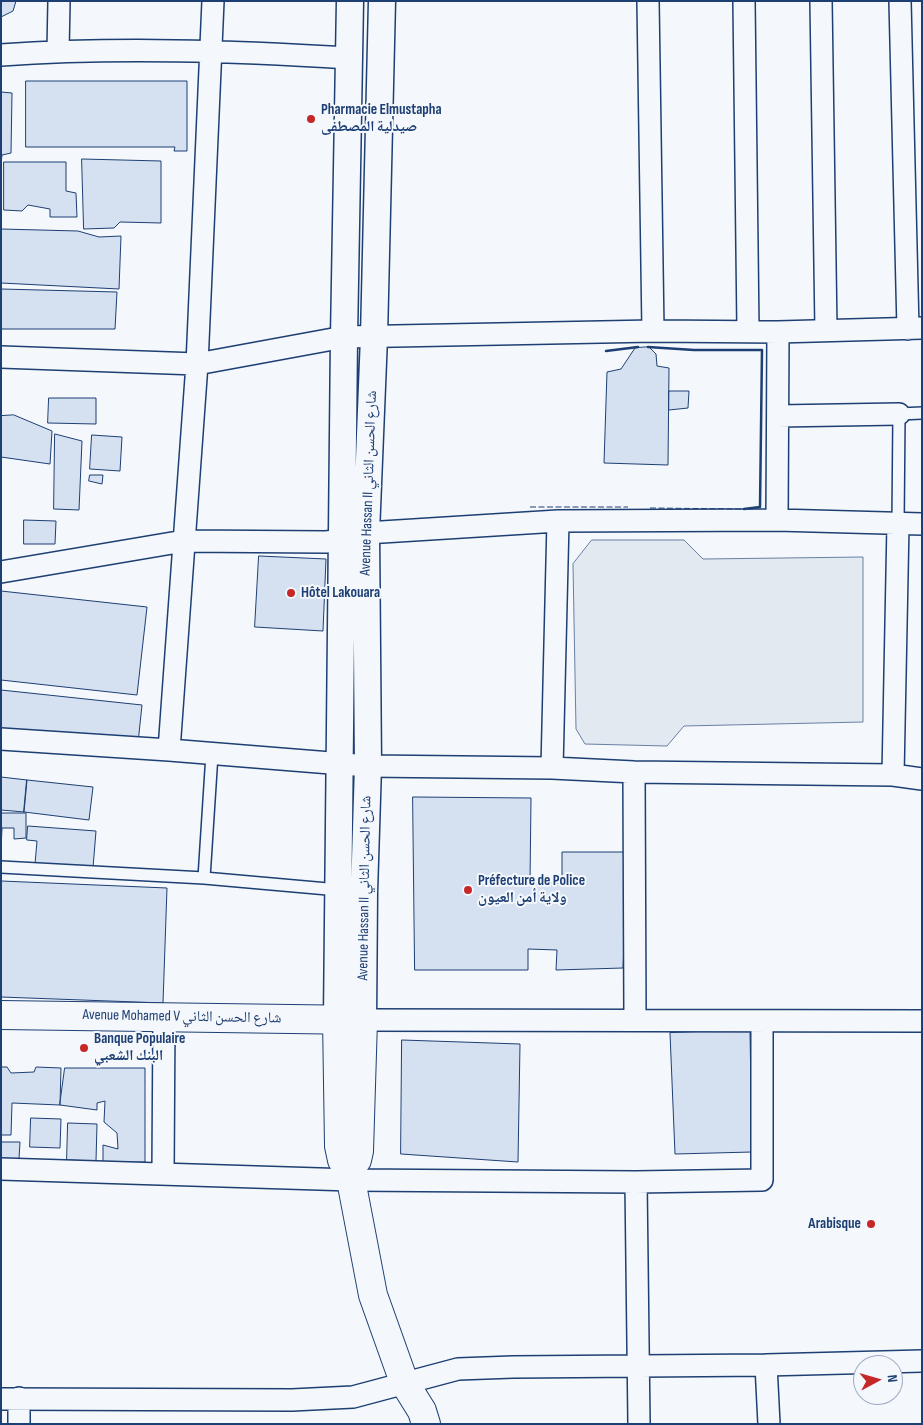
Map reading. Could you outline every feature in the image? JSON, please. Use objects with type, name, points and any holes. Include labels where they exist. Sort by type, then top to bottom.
[{"type":"main road","name":"Avenue Mohamed V شارع الحسن الثاني","points":[[1,1015],[350,1020]]},
{"type":"main road","name":"Avenue Hassan II شارع الحسن الثاني","points":[[350,1020],[339,1146],[342,1160],[350,1176],[373,1295],[404,1382],[422,1411],[426,1424]]},
{"type":"street","points":[[58,51],[59,1]]},
{"type":"street","points":[[169,750],[197,364],[213,1]]},
{"type":"street","name":"Avenue Hassan II شارع الحسن الثاني","points":[[350,1],[344,337],[368,766],[364,892],[350,1020]]},
{"type":"street","name":"Avenue Hassan II شارع الحسن الثاني","points":[[350,1020],[339,890],[340,764],[355,536],[374,337],[382,1]]},
{"type":"street","points":[[648,1],[653,331]]},
{"type":"street","points":[[744,1],[748,330]]},
{"type":"street","points":[[820,1],[826,330]]},
{"type":"street","points":[[1,357],[197,364],[344,337],[653,331],[748,330],[778,332],[915,329],[900,1]]},
{"type":"street","points":[[1,55],[58,51],[210,52],[349,58]]},
{"type":"street","points":[[777,520],[778,332]]},
{"type":"street","points":[[778,416],[899,414]]},
{"type":"street","points":[[552,768],[558,520]]},
{"type":"street","points":[[1,572],[184,541],[326,542],[355,536],[558,520],[777,520],[922,524]]},
{"type":"street","points":[[893,775],[898,524]]},
{"type":"street","points":[[1,739],[368,766],[893,775],[922,779]]},
{"type":"street","points":[[634,772],[635,1019]]},
{"type":"street","points":[[163,1173],[164,1018]]},
{"type":"street","points":[[350,1020],[922,1021]]},
{"type":"street","points":[[1,1169],[636,1182],[762,1180],[762,1021]]},
{"type":"street","points":[[636,1182],[639,1424]]},
{"type":"street","points":[[19,1424],[10,1399],[318,1399],[353,1397],[458,1368],[638,1367],[922,1361]]},
{"type":"street","points":[[766,1365],[769,1424]]},
{"type":"lane","points":[[898,524],[899,414],[922,414]]},
{"type":"lane","points":[[204,878],[212,754]]},
{"type":"lane","points":[[1,867],[204,878],[339,890]]},
{"type":"shaded area","points":[[592,540],[684,540],[703,559],[863,557],[863,722],[684,726],[667,746],[585,744],[576,729],[573,564]]},
{"type":"building","points":[[16,1],[13,11],[1,17],[1,2]]},
{"type":"building","points":[[26,81],[187,81],[187,151],[174,151],[175,147],[26,147]]},
{"type":"building","points":[[1,92],[12,93],[11,153],[2,155],[1,163]]},
{"type":"building","points":[[82,159],[161,161],[161,223],[120,222],[114,228],[84,229]]},
{"type":"building","points":[[4,162],[66,162],[66,191],[76,193],[77,217],[50,217],[50,209],[28,205],[22,211],[4,210]]},
{"type":"building","points":[[1,229],[78,231],[99,237],[121,236],[119,289],[1,283]]},
{"type":"building","points":[[1,289],[117,292],[115,329],[1,329]]},
{"type":"building","points":[[649,347],[656,354],[657,366],[669,368],[668,465],[604,463],[607,372],[621,369],[635,348]]},
{"type":"building","points":[[669,391],[689,391],[688,408],[669,410]]},
{"type":"building","points":[[49,398],[96,398],[96,424],[48,423]]},
{"type":"building","points":[[14,415],[52,431],[50,464],[1,457],[1,416]]},
{"type":"building","points":[[55,434],[82,441],[79,510],[54,509]]},
{"type":"building","points":[[92,435],[122,437],[120,471],[90,469]]},
{"type":"building","points":[[90,475],[103,475],[102,484],[89,481]]},
{"type":"building","points":[[24,520],[56,521],[55,544],[24,544]]},
{"type":"building","name":"Hôtel Lakouara","points":[[259,556],[326,559],[323,631],[255,627]]},
{"type":"building","points":[[1,591],[147,607],[137,695],[1,680]]},
{"type":"building","points":[[1,690],[142,705],[138,743],[1,729]]},
{"type":"building","points":[[1,777],[27,780],[24,812],[1,810]]},
{"type":"building","points":[[27,780],[93,787],[89,820],[24,812]]},
{"type":"building","points":[[413,797],[531,798],[530,883],[562,883],[562,852],[628,852],[623,968],[556,970],[557,950],[528,949],[528,970],[415,970]]},
{"type":"building","points":[[1,813],[26,813],[26,838],[14,839],[14,828],[2,828],[1,850]]},
{"type":"building","points":[[28,826],[96,831],[93,868],[35,864],[37,841],[27,840]]},
{"type":"building","points":[[1,881],[167,888],[163,1003],[1,997]]},
{"type":"building","points":[[750,1030],[752,1152],[675,1154],[670,1033]]},
{"type":"building","points":[[402,1040],[520,1044],[518,1162],[401,1154]]},
{"type":"building","points":[[1,1067],[7,1067],[11,1073],[34,1072],[36,1067],[61,1068],[60,1105],[12,1103],[11,1135],[1,1135]]},
{"type":"building","points":[[65,1068],[145,1068],[145,1162],[103,1163],[103,1145],[118,1149],[117,1133],[104,1122],[105,1101],[97,1103],[97,1110],[60,1105]]},
{"type":"building","points":[[31,1118],[61,1119],[60,1148],[30,1147]]},
{"type":"building","points":[[68,1123],[97,1124],[96,1161],[67,1160]]},
{"type":"building","points":[[1,1142],[20,1142],[19,1159],[1,1159]]},
{"type":"fence","points":[[530,507],[628,507]]},
{"type":"fence","points":[[650,508],[744,509]]},
{"type":"wall","points":[[606,351],[638,347]]},
{"type":"wall","points":[[648,347],[694,350],[762,350],[760,507],[744,509]]},
{"type":"place","name":"Pharmacie Elmustapha صيدلية المصطفى","points":[[311,119]]},
{"type":"place","name":"Hôtel Lakouara","points":[[291,593]]},
{"type":"place","name":"Préfecture de Police ولاية أمن العيون","points":[[468,890]]},
{"type":"place","name":"Banque Populaire البنك الشعبي","points":[[84,1048]]},
{"type":"place","name":"Arabisque","points":[[871,1224]]}]
